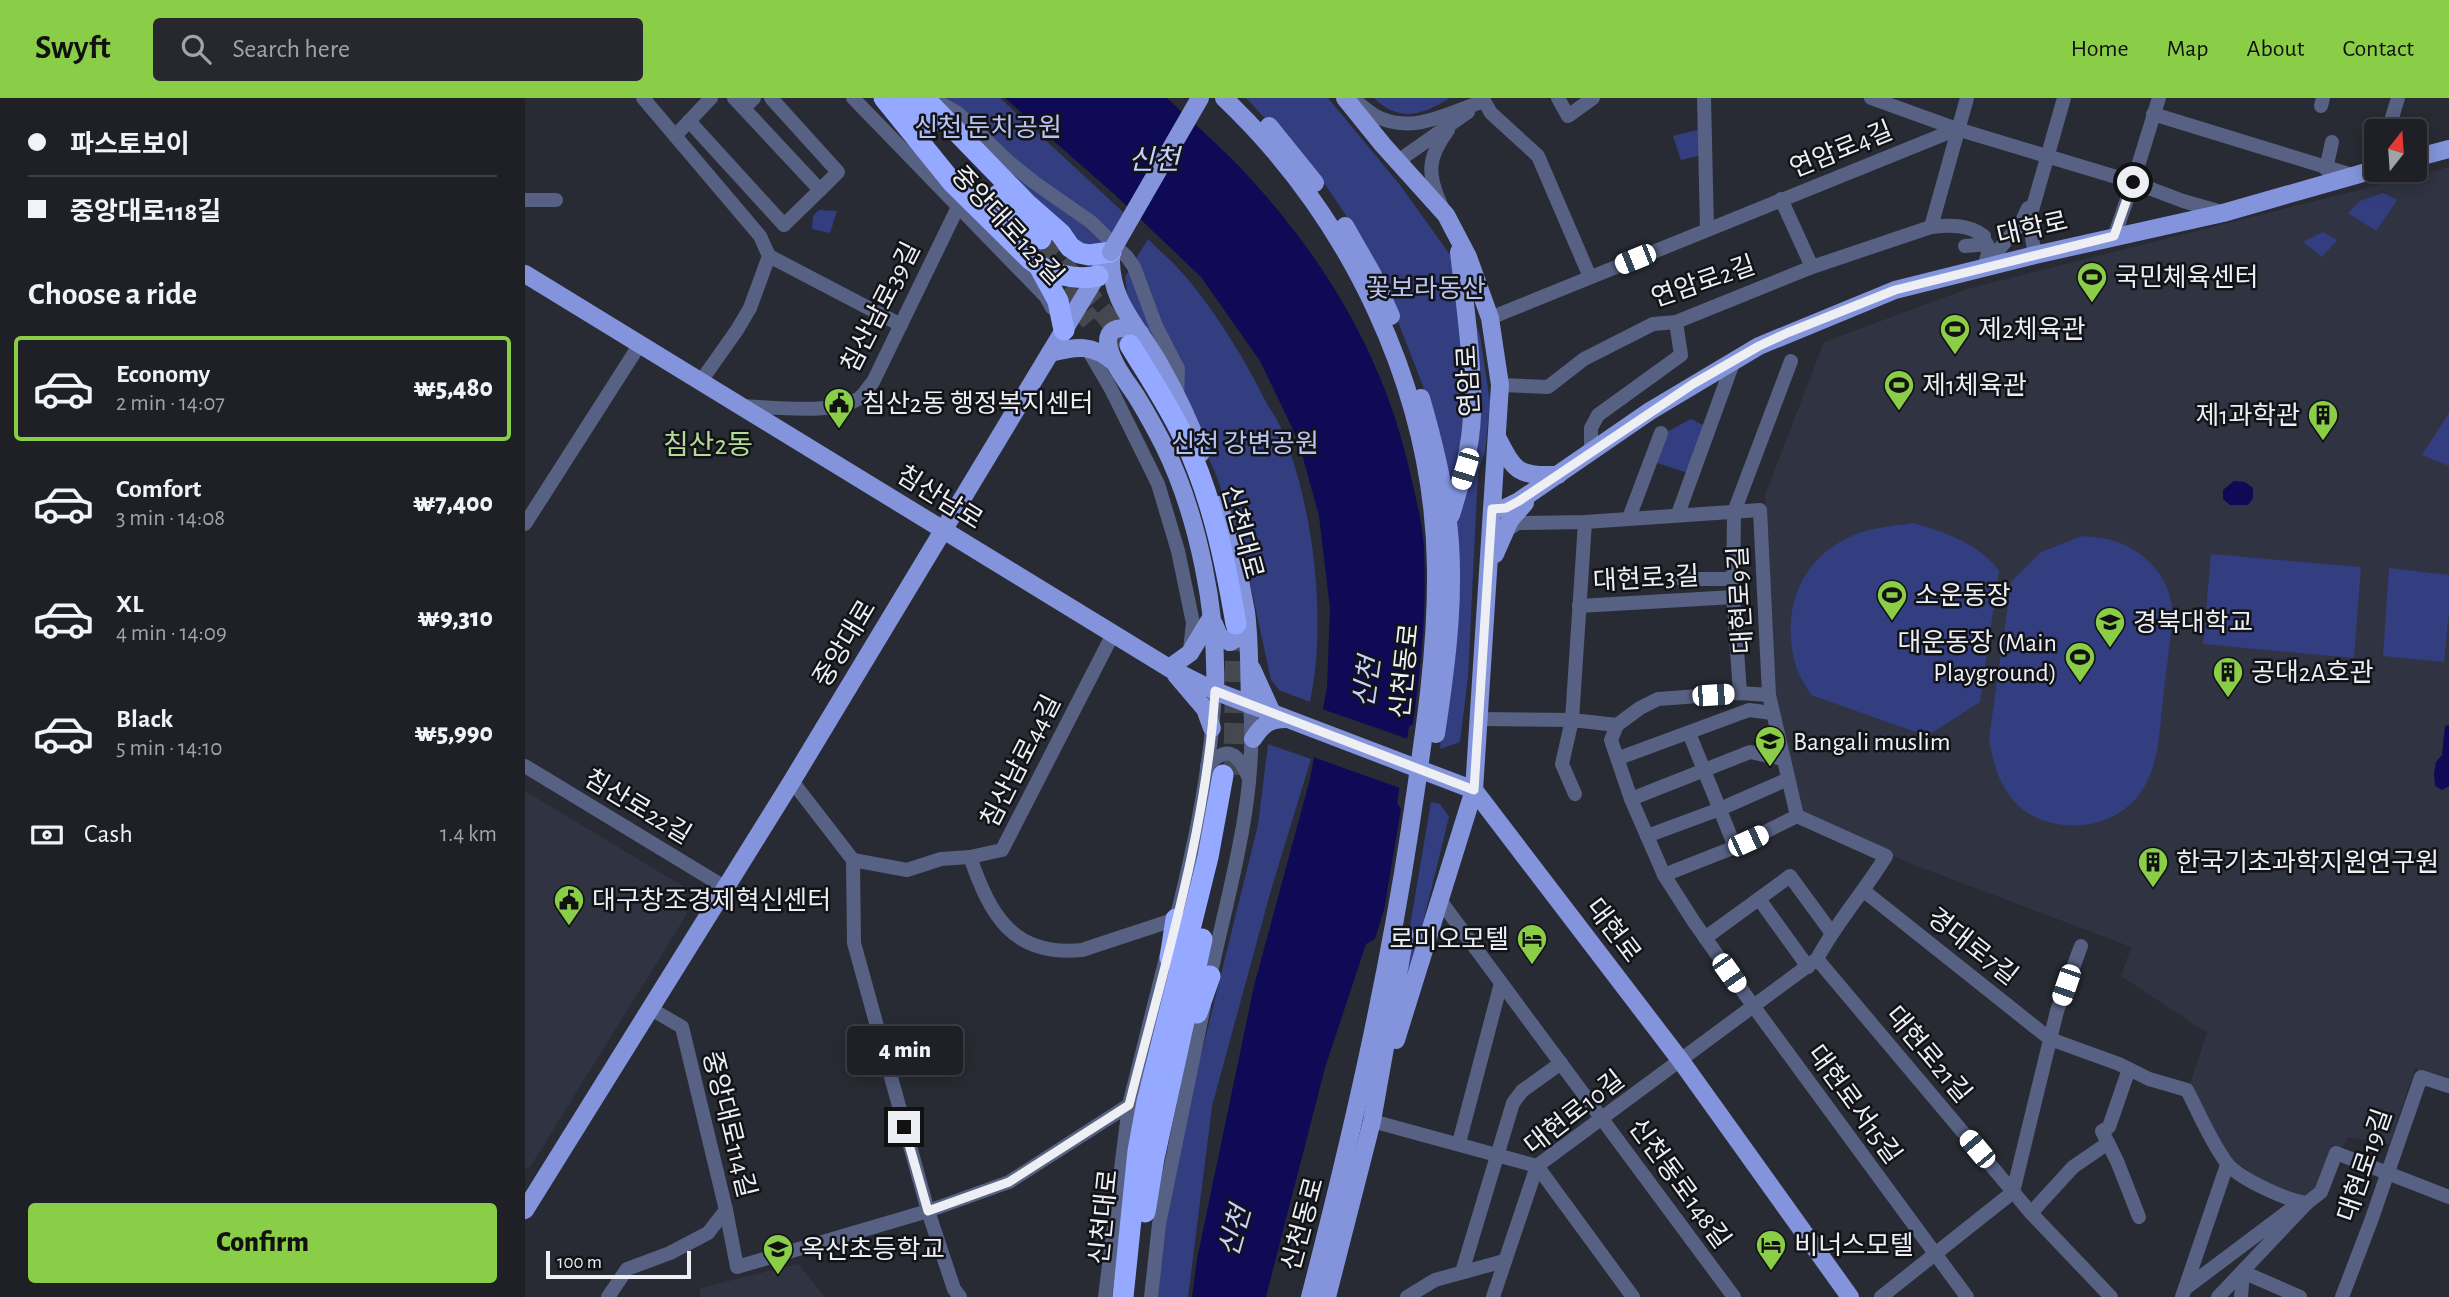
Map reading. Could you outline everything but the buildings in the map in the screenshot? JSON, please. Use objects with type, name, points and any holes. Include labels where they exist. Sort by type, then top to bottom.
[{"type":"highway","points":[[886,98],[952,183],[1082,279],[1098,276]]},
{"type":"highway","points":[[905,98],[1040,249]]},
{"type":"highway","points":[[924,98],[1027,205],[1058,302],[1064,330]]},
{"type":"highway","points":[[1040,249],[1070,247],[1089,255],[1111,252]]},
{"type":"highway","name":"신천대로","points":[[1126,348],[1175,454],[1198,515],[1229,624]]},
{"type":"highway","name":"신천대로","points":[[1134,1297],[1142,1227],[1155,1156],[1148,1103],[1222,849],[1228,773]]},
{"type":"highway","points":[[1148,1103],[1176,919]]},
{"type":"highway","points":[[1148,1103],[1210,976]]},
{"type":"highway","name":"신천대로","points":[[1123,1297],[1155,1156]]},
{"type":"main road","name":"중앙대로","points":[[526,1206],[792,781],[1098,276],[1200,98]]},
{"type":"main road","name":"신천동로","points":[[1223,98],[1267,142],[1303,184],[1332,226],[1359,276],[1385,328],[1417,429],[1441,519],[1436,566],[1434,659],[1405,863],[1374,1033],[1347,1154],[1310,1297]]},
{"type":"main road","name":"신천동로","points":[[1241,98],[1299,160],[1326,197],[1373,275],[1404,348],[1438,464],[1441,519],[1450,580],[1445,671],[1403,943],[1372,1121],[1327,1297]]},
{"type":"main road","name":"연암로","points":[[1345,98],[1446,215],[1468,257],[1490,317],[1500,385],[1474,790],[1372,1121]]},
{"type":"main road","points":[[2427,155],[2449,149]]},
{"type":"main road","name":"대학로","points":[[1492,509],[1506,508],[1529,498],[1650,411],[1734,360],[1787,333],[1895,290],[1985,266],[2223,212],[2364,172]]},
{"type":"main road","points":[[1441,519],[1451,516],[1465,469],[1472,416],[1458,238]]},
{"type":"main road","points":[[1111,252],[1110,270],[1126,348],[1177,395],[1229,533],[1246,613],[1169,667],[1205,709],[1212,728]]},
{"type":"main road","name":"침산남로","points":[[525,274],[1113,634],[1215,691],[1250,705]]},
{"type":"main road","points":[[1051,353],[1064,349],[1087,348],[1101,352],[1126,348]]},
{"type":"main road","points":[[1497,436],[1510,462],[1521,472],[1558,475]]},
{"type":"main road","points":[[1489,570],[1510,520],[1529,498]]},
{"type":"main road","points":[[1229,624],[1275,718]]},
{"type":"main road","points":[[1215,691],[1216,652],[1229,624]]},
{"type":"main road","points":[[1250,663],[1250,705],[1275,718],[1474,790]]},
{"type":"main road","points":[[1253,739],[1259,729],[1275,718]]},
{"type":"main road","name":"대현로","points":[[1474,790],[1681,1061],[1850,1297]]},
{"type":"street","points":[[643,98],[761,236],[769,256],[901,325]]},
{"type":"street","points":[[675,136],[711,98]]},
{"type":"street","points":[[689,121],[783,225],[838,172],[771,98]]},
{"type":"street","name":"중앙대로123길","points":[[853,98],[1046,297],[1064,330]]},
{"type":"street","points":[[932,98],[958,113],[1010,163],[1035,184],[1091,222],[1128,257],[1156,326],[1175,362],[1178,374],[1177,395]]},
{"type":"street","points":[[1352,98],[1374,115],[1410,125],[1486,99]]},
{"type":"street","points":[[1558,98],[1568,116],[1593,98]]},
{"type":"street","points":[[1704,98],[1707,229]]},
{"type":"street","points":[[1871,98],[1891,101],[1957,129],[2223,212]]},
{"type":"street","points":[[1931,227],[1967,98]]},
{"type":"street","points":[[2035,255],[2029,221],[2064,98]]},
{"type":"street","points":[[2114,236],[2159,98]]},
{"type":"street","points":[[1398,161],[1486,99]]},
{"type":"street","points":[[1486,99],[1491,113],[1538,156],[1590,277]]},
{"type":"street","points":[[2390,119],[2393,99]]},
{"type":"street","points":[[744,102],[820,190]]},
{"type":"street","name":"대학로","points":[[2153,114],[2352,175]]},
{"type":"street","points":[[1446,215],[1432,185],[1430,171],[1435,151],[1453,123]]},
{"type":"street","name":"연암로4길","points":[[1490,317],[1957,129]]},
{"type":"street","points":[[2326,169],[2332,142]]},
{"type":"street","points":[[1985,266],[2021,223],[2037,191]]},
{"type":"street","name":"연암로4길","points":[[1781,199],[1812,267]]},
{"type":"street","points":[[525,200],[556,200]]},
{"type":"street","name":"침산남로39길","points":[[742,406],[815,408],[840,405],[859,398],[873,382],[958,207]]},
{"type":"street","name":"연암로2길","points":[[1500,385],[1548,387],[1584,359],[1653,324],[1676,322],[1812,267],[1931,227],[1964,226],[1984,236]]},
{"type":"street","points":[[1965,246],[1987,244],[1989,249],[1985,266]]},
{"type":"street","points":[[701,381],[750,308],[769,256]]},
{"type":"street","points":[[1591,452],[1591,428],[1598,415],[1681,355],[1676,322]]},
{"type":"street","points":[[525,524],[640,344]]},
{"type":"street","points":[[1087,348],[1159,484],[1178,551],[1193,623],[1190,653]]},
{"type":"street","points":[[1678,514],[1734,360]]},
{"type":"street","points":[[1734,512],[1791,361]]},
{"type":"street","points":[[1629,518],[1661,433]]},
{"type":"street","points":[[1529,498],[1528,517],[1535,522]]},
{"type":"street","name":"대현로9길","points":[[1504,532],[1518,523],[1585,522],[1760,510],[1769,695],[1797,816]]},
{"type":"street","name":"대현로9길","points":[[1734,512],[1734,597]]},
{"type":"street","points":[[1579,606],[1585,522]]},
{"type":"street","name":"대현로9길","points":[[1681,579],[1733,579]]},
{"type":"street","name":"대현로3길","points":[[1575,794],[1562,764],[1571,720],[1579,606],[1734,597],[1741,693]]},
{"type":"street","name":"침산남로44길","points":[[853,860],[907,870],[941,859],[969,857],[1002,850],[1113,634]]},
{"type":"street","points":[[1151,1297],[1159,1224],[1155,1156],[1210,976],[1238,858],[1228,773],[1212,728],[1215,691]]},
{"type":"street","points":[[1480,719],[1571,720],[1617,725],[1658,699],[1741,693],[1769,695]]},
{"type":"street","points":[[969,857],[984,896],[1004,927],[1041,947],[1083,950],[1176,919],[1188,869],[1228,773],[1253,739],[1250,705]]},
{"type":"street","points":[[1619,758],[1749,710],[1772,713]]},
{"type":"street","name":"대현로서15길","points":[[1617,725],[1611,740],[1631,799],[1664,875],[1754,1007],[1967,1297]]},
{"type":"street","points":[[1689,733],[1735,847]]},
{"type":"street","points":[[1631,799],[1750,752],[1783,759]]},
{"type":"street","name":"침산로22길","points":[[525,766],[726,888]]},
{"type":"street","points":[[1647,836],[1720,809],[1788,779]]},
{"type":"street","points":[[792,781],[853,860],[854,943],[928,1211],[950,1278],[960,1297]]},
{"type":"street","points":[[1664,875],[1735,847],[1797,816],[1886,856],[1864,891],[1831,932],[1813,963],[1681,1061]]},
{"type":"street","points":[[1705,938],[1790,876],[1831,932]]},
{"type":"street","name":"경대로7길","points":[[1864,891],[2050,1039],[2149,1079],[2187,1090],[2227,1165]]},
{"type":"street","name":"신천동로148길","points":[[1439,899],[1734,1297]]},
{"type":"street","points":[[1759,899],[1813,963]]},
{"type":"street","points":[[1881,1297],[2013,1192],[2057,1012],[2081,946]]},
{"type":"street","name":"대현로21길","points":[[1813,963],[2031,1213],[2111,1297]]},
{"type":"street","points":[[1459,1143],[1501,983]]},
{"type":"street","name":"중앙대로114길","points":[[651,1009],[682,1027],[726,1210],[737,1268],[928,1211]]},
{"type":"street","name":"대현로10길","points":[[1493,1297],[1537,1166],[1681,1061]]},
{"type":"street","points":[[1462,1272],[1517,1096],[1561,1063]]},
{"type":"street","points":[[2129,1069],[2109,1127],[2102,1131],[2139,1217]]},
{"type":"street","name":"대현로19길","points":[[2342,1297],[2421,1077],[2449,1086]]},
{"type":"street","points":[[1105,1297],[1120,1183],[1148,1103]]},
{"type":"street","points":[[928,1211],[1009,1182],[1148,1103]]},
{"type":"street","points":[[1372,1121],[1537,1166],[1633,1297]]},
{"type":"street","points":[[2031,1213],[2073,1167],[2108,1143]]},
{"type":"street","points":[[2184,1292],[2291,1209],[2321,1192],[2336,1153],[2449,1197]]},
{"type":"street","points":[[2184,1292],[2227,1165],[2269,1191],[2301,1202]]},
{"type":"street","points":[[2218,1297],[2243,1272],[2301,1202]]},
{"type":"street","points":[[608,1297],[627,1269],[670,1253],[708,1233],[726,1210]]},
{"type":"street","points":[[1409,1295],[1435,1280],[1504,1261]]},
{"type":"street","points":[[2241,1297],[2243,1272]]},
{"type":"street","points":[[2243,1272],[2300,1297]]},
{"type":"shaded area","name":"경북대학교","points":[[2449,167],[2449,1080],[2415,1069],[2390,1144],[2348,1137],[2342,1149],[2332,1145],[2316,1191],[2302,1199],[2251,1174],[2223,1151],[2188,1090],[2207,1033],[2121,976],[2131,947],[1914,865],[1798,814],[1774,689],[1765,495],[1824,342],[1967,289],[2390,182],[2427,182],[2427,173]]},
{"type":"shaded area","points":[[525,791],[686,888],[687,914],[530,1167],[525,1169]]},
{"type":"shaded area","name":"옥산초등학교","points":[[798,1264],[825,1297],[700,1297],[700,1288]]},
{"type":"green space","name":"신천 둔치공원","points":[[909,98],[1000,98],[1124,213],[1104,248],[1085,254]]},
{"type":"green space","name":"꽃보라동산","points":[[1246,98],[1328,98],[1400,185],[1458,266],[1480,336],[1490,402],[1485,452],[1478,472],[1468,677],[1460,742],[1440,749],[1450,666],[1438,441],[1423,386],[1382,280],[1358,233],[1322,180]]},
{"type":"green space","points":[[1374,98],[1450,98],[1430,109],[1411,114],[1393,111]]},
{"type":"green space","points":[[1701,129],[1702,155],[1681,160],[1673,136]]},
{"type":"green space","points":[[2383,193],[2397,200],[2376,231],[2348,213],[2360,201]]},
{"type":"green space","points":[[819,210],[837,211],[830,233],[812,229],[813,216]]},
{"type":"green space","points":[[2323,232],[2337,240],[2322,257],[2303,242]]},
{"type":"green space","name":"신천 강변공원","points":[[1148,239],[1186,277],[1219,321],[1249,369],[1284,435],[1303,498],[1315,567],[1317,637],[1310,702],[1279,690],[1271,680],[1248,573],[1217,477],[1170,368],[1128,298],[1125,277]]},
{"type":"green space","points":[[2449,413],[2449,466],[2422,455]]},
{"type":"green space","points":[[1691,419],[1705,426],[1688,473],[1654,462],[1663,434]]},
{"type":"green space","name":"소운동장","points":[[1913,523],[1949,535],[1971,546],[1991,561],[1999,571],[1980,702],[1927,736],[1811,695],[1797,670],[1792,645],[1791,624],[1800,586],[1809,569],[1822,555],[1859,533]]},
{"type":"green space","points":[[2082,536],[2118,542],[2148,561],[2163,579],[2168,590],[2173,620],[2157,749],[2151,774],[2138,796],[2124,809],[2108,819],[2070,826],[2033,816],[2017,804],[1999,777],[1989,739],[2011,582],[2041,552]]},
{"type":"green space","points":[[2211,554],[2361,567],[2354,658],[2203,644]]},
{"type":"green space","points":[[2389,568],[2449,575],[2449,612],[2444,662],[2383,656]]},
{"type":"green space","points":[[1268,744],[1311,759],[1271,890],[1212,1106],[1188,1297],[1158,1297],[1160,1252],[1191,1096],[1258,825]]},
{"type":"green space","points":[[1431,802],[1440,804],[1449,817],[1395,1036],[1391,1038]]},
{"type":"water","name":"신천","points":[[1005,98],[1167,98],[1233,160],[1294,231],[1346,308],[1385,391],[1400,435],[1418,506],[1424,549],[1423,637],[1413,724],[1409,727],[1397,803],[1401,809],[1384,910],[1375,939],[1366,944],[1325,1068],[1266,1297],[1192,1297],[1197,1259],[1254,986],[1310,779],[1327,687],[1330,609],[1319,516],[1298,440],[1260,361],[1201,277],[1114,194]]},
{"type":"water","points":[[2234,481],[2245,482],[2253,488],[2253,498],[2248,505],[2230,505],[2223,499],[2223,490]]},
{"type":"water","points":[[2449,725],[2449,786],[2442,790],[2435,786],[2434,773],[2436,762],[2442,755],[2445,726]]},
{"type":"pier","points":[[1319,708],[1411,740],[1403,789],[1310,756]]},
{"type":"tunnel","points":[[1041,239],[1129,343]]},
{"type":"tunnel","points":[[1044,266],[1091,321]]},
{"type":"tunnel","points":[[1234,775],[1236,624]]},
{"type":"place","name":"국민체육센터","points":[[2092,304]]},
{"type":"place","name":"제2체육관","points":[[1955,356]]},
{"type":"place","name":"제1체육관","points":[[1899,412]]},
{"type":"place","name":"침산2동 행정복지센터","points":[[839,430]]},
{"type":"place","name":"제1과학관","points":[[2323,442]]},
{"type":"place","name":"소운동장","points":[[1892,622]]},
{"type":"place","name":"경북대학교","points":[[2110,649]]},
{"type":"place","name":"대운동장 (Main Playground)","points":[[2080,684]]},
{"type":"place","name":"공대2A호관","points":[[2228,699]]},
{"type":"place","name":"Bangali muslim","points":[[1770,768]]},
{"type":"place","name":"한국기초과학지원연구원","points":[[2153,889]]},
{"type":"place","name":"대구창조경제혁신센터","points":[[569,927]]},
{"type":"place","name":"로미오모텔","points":[[1532,966]]},
{"type":"place","name":"비너스모텔","points":[[1771,1272]]},
{"type":"place","name":"옥산초등학교","points":[[778,1276]]},
{"type":"district","name":"침산2동","points":[[708,444]]},
{"type":"route","points":[[904,1127],[928,1211],[1009,1182],[1129,1105],[1188,869],[1214,719],[1215,691],[1474,790],[1492,509],[1506,508],[1519,501],[1693,384],[1787,333],[1895,290],[2114,236],[2133,182]]}]
